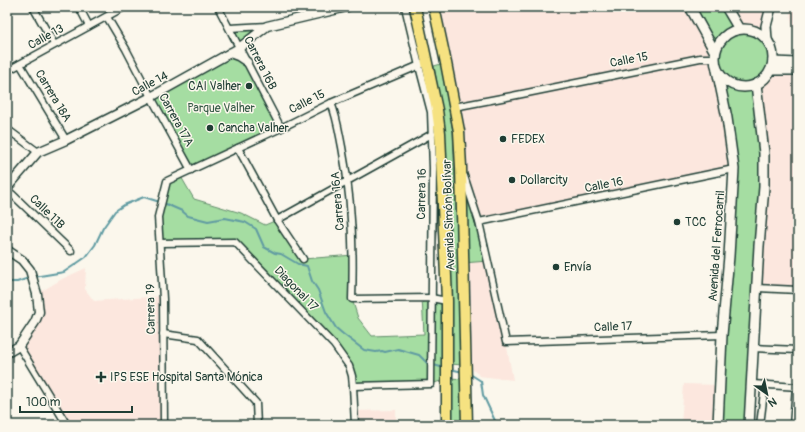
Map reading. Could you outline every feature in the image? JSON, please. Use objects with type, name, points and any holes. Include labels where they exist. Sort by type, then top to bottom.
[{"type":"main road","name":"Avenida Simón Bolívar","points":[[415,7],[423,64],[437,110],[440,132],[447,301],[447,425]]},
{"type":"main road","name":"Avenida Simón Bolívar","points":[[434,7],[459,131],[466,365],[466,425]]},
{"type":"main road","points":[[690,7],[714,55],[717,70],[720,76],[730,84],[743,87],[756,84],[767,76],[772,66],[773,54],[771,46],[759,33],[749,29],[739,29],[725,35],[720,40],[714,55]]},
{"type":"main road","points":[[726,7],[739,29]]},
{"type":"main road","points":[[767,40],[766,26],[772,7]]},
{"type":"main road","points":[[772,66],[798,63]]},
{"type":"main road","points":[[772,66],[798,70]]},
{"type":"main road","name":"Avenida del Ferrocarril","points":[[717,70],[734,169],[729,256],[722,334],[718,425]]},
{"type":"main road","points":[[749,425],[759,234],[764,187],[764,153],[756,84]]},
{"type":"street","points":[[33,7],[54,44]]},
{"type":"street","points":[[79,7],[89,26]]},
{"type":"street","name":"Calle 13","points":[[7,71],[54,44],[107,17],[116,9],[124,7]]},
{"type":"street","name":"Carrera 16B","points":[[218,7],[281,128]]},
{"type":"street","name":"Calle 14","points":[[230,28],[267,26],[347,7]]},
{"type":"street","name":"Carrera 16","points":[[353,386],[431,384],[433,168],[431,112],[423,64],[405,7]]},
{"type":"street","name":"Carrera 17A","points":[[107,17],[126,49],[190,170]]},
{"type":"street","name":"Calle 14","points":[[38,152],[66,140],[151,97],[239,48],[267,26]]},
{"type":"street","points":[[230,53],[247,62]]},
{"type":"street","name":"Calle 15","points":[[454,107],[714,55]]},
{"type":"street","name":"Carrera 18A","points":[[20,64],[66,140]]},
{"type":"street","name":"Calle 15","points":[[164,193],[167,180],[281,128],[331,103],[423,64]]},
{"type":"street","name":"Carrera 16A","points":[[331,103],[336,114],[349,181],[354,255],[352,299],[431,298]]},
{"type":"street","points":[[7,129],[38,152],[7,189]]},
{"type":"street","points":[[277,220],[432,134]]},
{"type":"street","points":[[238,148],[277,220],[303,260]]},
{"type":"street","points":[[461,167],[479,222]]},
{"type":"street","name":"Calle 16","points":[[479,222],[734,169]]},
{"type":"street","name":"Calle 11B","points":[[7,189],[71,251]]},
{"type":"street","name":"Carrera 19","points":[[164,193],[158,217],[163,334],[164,425]]},
{"type":"street","name":"Calle 17","points":[[479,222],[506,342],[722,334]]},
{"type":"street","name":"Diagonal 17","points":[[160,244],[235,242],[334,345],[349,366],[352,376],[355,425]]},
{"type":"street","points":[[7,250],[22,260],[30,270],[37,294],[39,312],[35,322],[19,346],[7,353]]},
{"type":"street","points":[[756,288],[798,290]]},
{"type":"street","points":[[431,298],[447,301]]},
{"type":"street","points":[[163,334],[198,339],[256,403],[257,425]]},
{"type":"street","points":[[19,346],[67,425]]},
{"type":"street","points":[[753,348],[798,350]]},
{"type":"street","points":[[752,384],[797,386],[794,425]]},
{"type":"street","points":[[760,425],[765,384]]},
{"type":"shaded area","points":[[434,7],[690,7],[715,52],[734,169],[479,222],[461,167]]},
{"type":"shaded area","points":[[726,7],[771,7],[767,40],[739,29]]},
{"type":"shaded area","points":[[789,7],[798,7],[798,38],[792,25]]},
{"type":"shaded area","points":[[771,70],[798,70],[798,290],[756,288],[756,84]]},
{"type":"shaded area","points":[[488,261],[513,380],[479,376],[472,369],[471,365],[466,365],[463,263]]},
{"type":"shaded area","name":"IPS ESE Hospital Santa Mónica","points":[[86,268],[85,289],[94,301],[163,296],[164,425],[67,425],[19,347],[35,322],[37,294],[62,279]]},
{"type":"shaded area","points":[[684,384],[719,385],[718,425],[681,425]]},
{"type":"shaded area","points":[[396,410],[396,425],[355,425],[354,411]]},
{"type":"green space","points":[[690,7],[726,7],[739,29],[753,30],[760,33],[766,39],[773,52],[771,67],[762,80],[756,85],[764,153],[749,425],[718,425],[734,169],[714,58]]},
{"type":"green space","points":[[267,26],[239,48],[230,28]]},
{"type":"green space","name":"Parque Valher","points":[[239,48],[281,128],[191,170],[151,97]]},
{"type":"green space","points":[[441,64],[453,132],[462,365],[451,364],[451,302],[445,132],[434,66]]},
{"type":"green space","points":[[461,167],[488,261],[463,263]]},
{"type":"green space","points":[[180,175],[194,199],[241,213],[265,225],[277,220],[303,259],[354,255],[352,299],[358,318],[372,336],[424,334],[422,298],[447,301],[447,379],[431,384],[353,386],[352,376],[334,345],[235,242],[160,243],[158,217],[167,181]]},
{"type":"green space","points":[[451,378],[463,379],[463,425],[452,425]]},
{"type":"waterway","points":[[34,277],[64,272],[86,257],[95,245],[103,228],[115,211],[124,205],[144,197],[166,204],[182,211],[188,216],[208,221],[225,218],[245,222],[256,229],[264,247],[275,253],[281,254],[298,264],[307,266],[326,312],[336,328],[364,350],[385,352],[398,349],[419,355],[427,363],[444,368]]},
{"type":"waterway","points":[[7,282],[17,282],[29,278]]},
{"type":"waterway","points":[[450,369],[463,372]]},
{"type":"waterway","points":[[470,374],[481,381],[483,395],[497,425]]},
{"type":"place","name":"CAI Valher","points":[[249,86]]},
{"type":"place","name":"Cancha Valher","points":[[210,128]]},
{"type":"place","name":"FEDEX","points":[[503,139]]},
{"type":"place","name":"Dollarcity","points":[[512,180]]},
{"type":"place","name":"TCC","points":[[677,222]]},
{"type":"place","name":"Envía","points":[[556,267]]},
{"type":"place","name":"IPS ESE Hospital Santa Mónica","points":[[101,377]]}]
